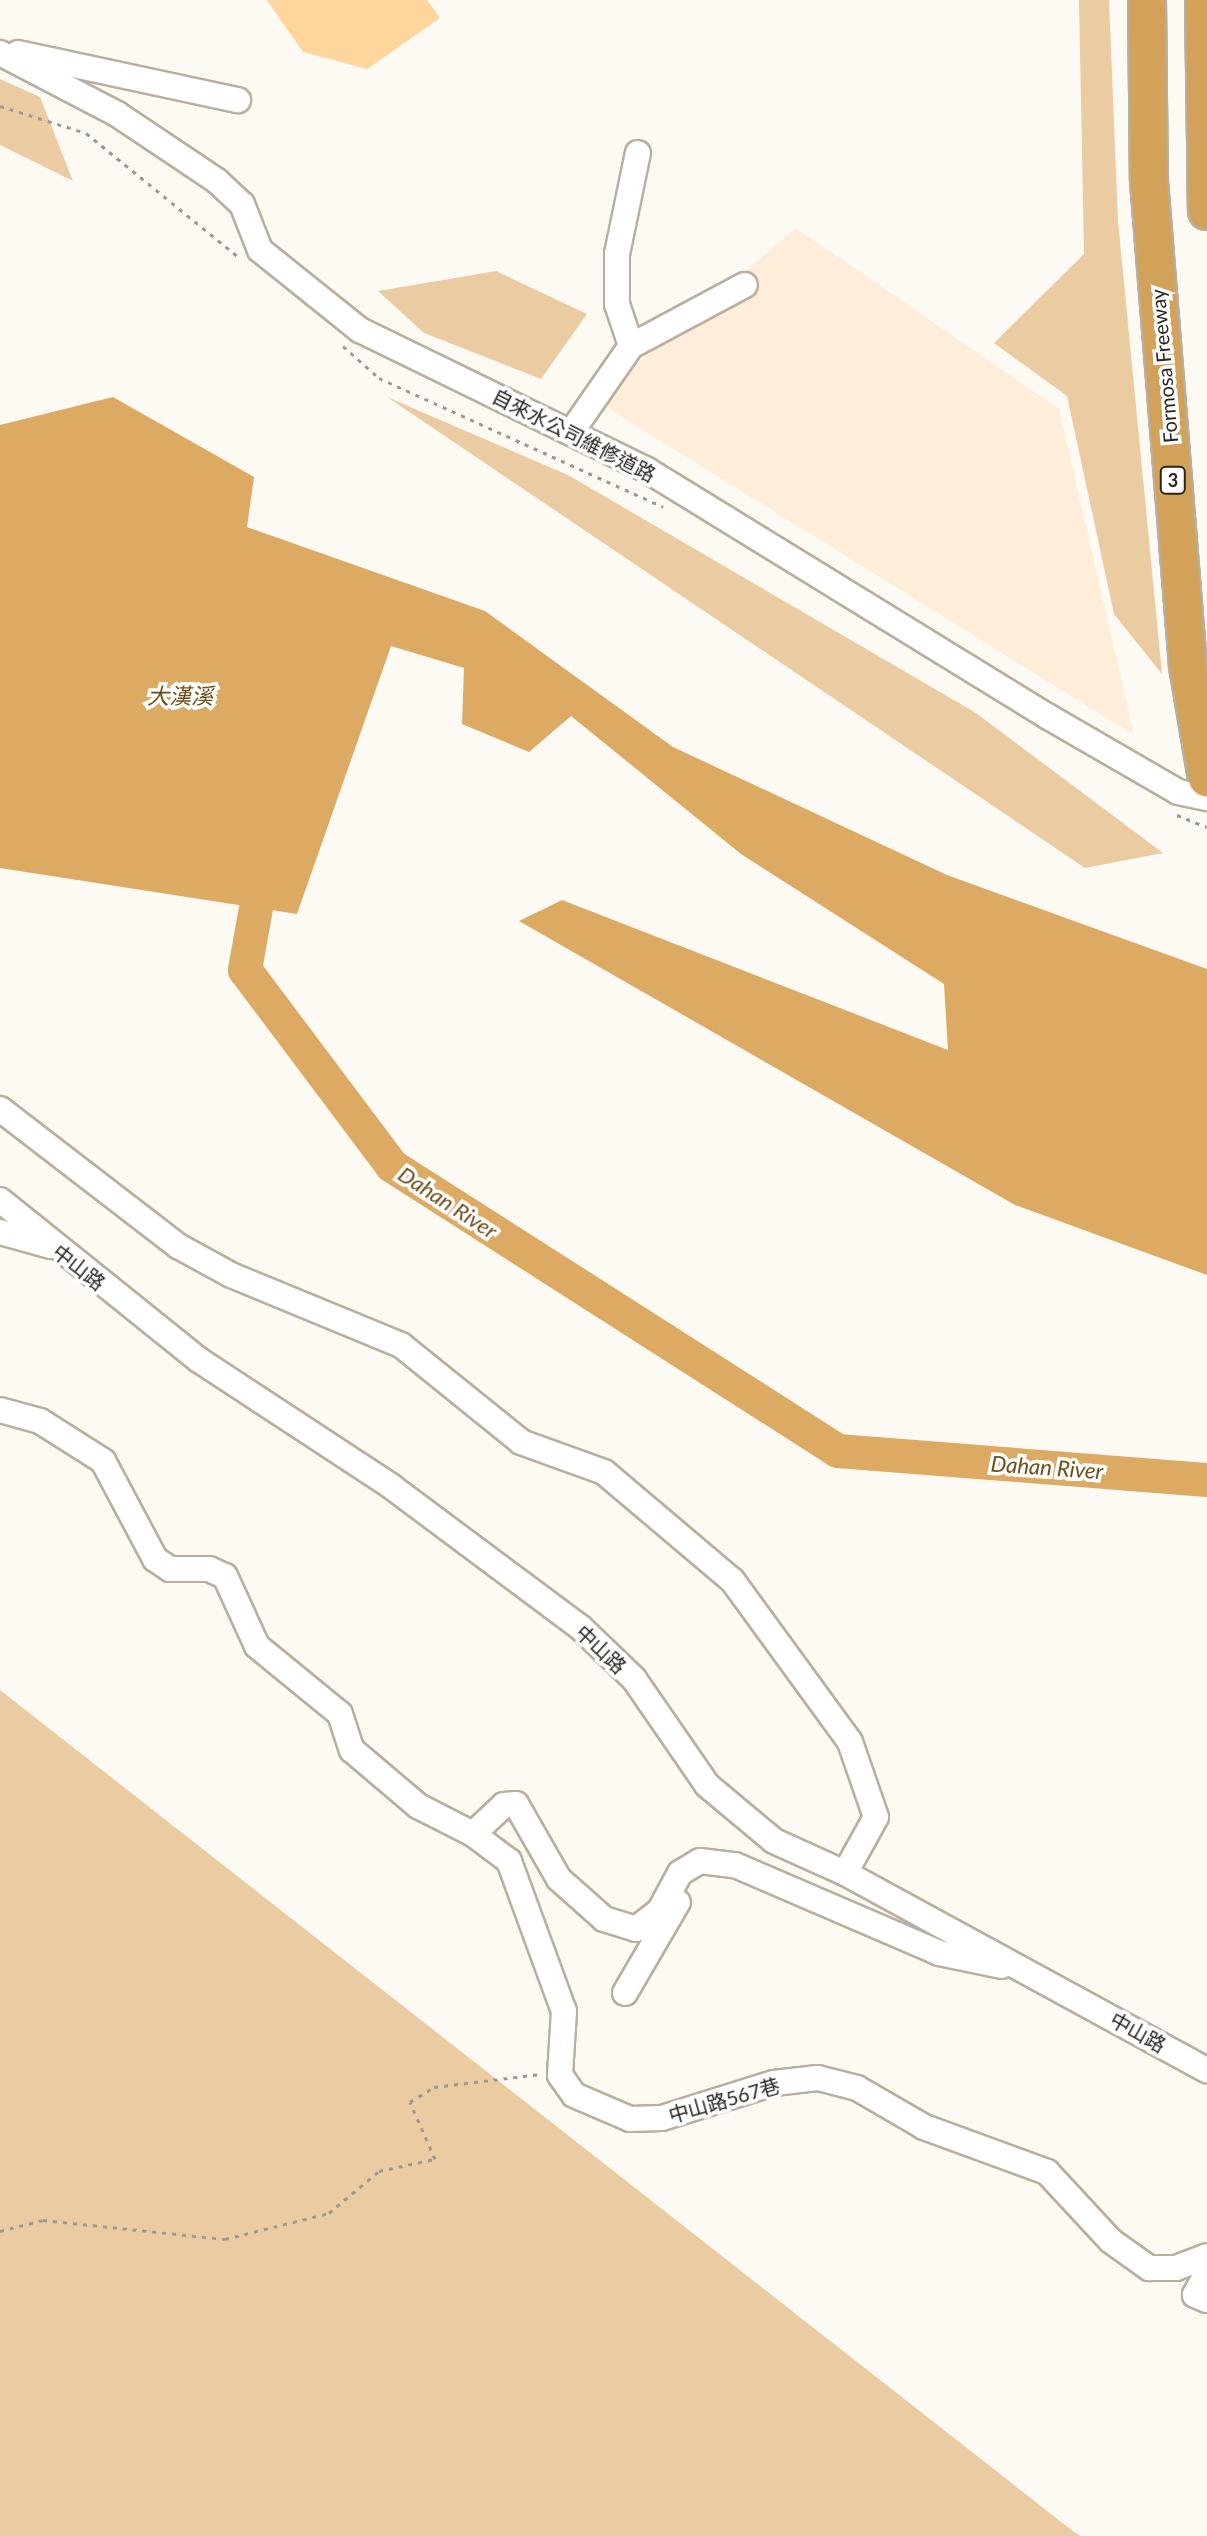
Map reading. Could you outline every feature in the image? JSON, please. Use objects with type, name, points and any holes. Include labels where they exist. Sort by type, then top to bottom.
[{"type":"highway","name":"Formosa Freeway","points":[[1147,0],[1149,181],[1188,666],[1192,785]]},
{"type":"highway","points":[[1204,0],[1204,174],[1207,211]]},
{"type":"street","points":[[0,51],[238,100]]},
{"type":"street","name":"自來水公司維修道路","points":[[0,51],[117,114],[217,181],[242,204],[260,250],[360,330],[572,431],[660,478],[1192,785],[1207,798]]},
{"type":"street","points":[[631,346],[617,304],[617,254],[638,153]]},
{"type":"street","points":[[572,431],[631,346],[745,285]]},
{"type":"street","points":[[0,1109],[178,1246],[231,1275],[401,1345],[521,1442],[604,1472],[732,1580],[850,1742],[876,1817],[845,1873]]},
{"type":"street","name":"中山路","points":[[0,1200],[52,1246],[199,1360],[392,1487],[580,1627],[634,1679],[707,1785],[774,1841],[845,1873],[1207,2070]]},
{"type":"street","points":[[0,1232],[52,1246]]},
{"type":"street","points":[[0,1410],[40,1421],[103,1461],[155,1559],[170,1569],[209,1569],[225,1576],[257,1646],[340,1714],[352,1750],[418,1806],[473,1834],[509,1861],[564,2011],[560,2075]]},
{"type":"street","points":[[473,1834],[504,1805],[516,1804],[559,1879],[604,1919],[636,1929],[660,1910],[680,1873],[700,1861],[735,1865],[939,1953],[1030,1972]]},
{"type":"street","points":[[625,1993],[700,1861]]},
{"type":"street","name":"中山路567巷","points":[[560,2075],[574,2095],[630,2119],[691,2111],[774,2083],[818,2078],[857,2088],[924,2127],[1047,2172],[1111,2241],[1149,2268],[1176,2268],[1207,2256]]},
{"type":"street","points":[[1207,2273],[1195,2295],[1207,2300]]},
{"type":"path","points":[[0,2231],[43,2220],[225,2239],[329,2213],[379,2171],[435,2159],[410,2102],[434,2087],[517,2073],[560,2075]]},
{"type":"shaded area","points":[[1079,0],[1109,0],[1118,221],[1162,674],[1114,614],[1067,396],[994,343],[1084,254]]},
{"type":"shaded area","points":[[0,79],[40,97],[73,181],[0,145]]},
{"type":"shaded area","points":[[796,228],[1059,409],[1134,735],[595,400]]},
{"type":"shaded area","points":[[496,271],[587,314],[541,379],[424,333],[378,291]]},
{"type":"shaded area","points":[[387,397],[568,475],[976,713],[1163,853],[1085,868]]},
{"type":"shaded area","points":[[0,1690],[1074,2532],[1081,2536],[0,2536]]},
{"type":"water","name":"大漢溪","points":[[113,397],[254,477],[247,527],[485,611],[673,747],[947,875],[1207,969],[1207,1275],[1015,1205],[519,921],[562,900],[948,1050],[944,984],[741,854],[571,716],[529,752],[462,724],[464,668],[391,646],[297,914],[0,868],[0,425]]},
{"type":"building","points":[[267,0],[427,0],[440,18],[367,69],[303,52]]},
{"type":"waterway","name":"Dahan River","points":[[264,864],[245,970],[392,1166],[838,1451],[1207,1480]]}]
